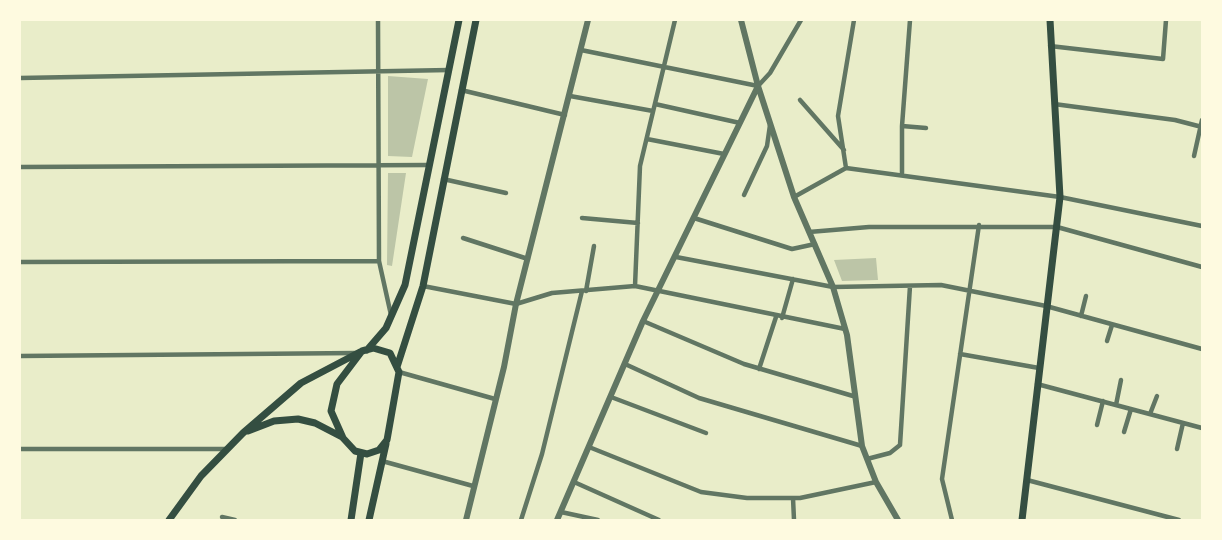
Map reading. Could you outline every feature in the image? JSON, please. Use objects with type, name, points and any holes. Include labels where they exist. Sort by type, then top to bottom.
[{"type":"main road","points":[[343,438],[331,411],[333,394],[340,379],[362,351],[386,328],[405,285],[459,20]]},
{"type":"main road","points":[[369,520],[387,440],[398,369],[423,286],[476,20]]},
{"type":"main road","points":[[1022,520],[1060,197],[1050,20]]},
{"type":"main road","points":[[169,520],[201,476],[225,449],[301,383],[362,351],[383,349],[390,353],[398,369]]},
{"type":"main road","points":[[243,433],[274,421],[298,420],[315,423],[343,438],[361,453],[374,453],[384,446],[387,440]]},
{"type":"main road","points":[[351,520],[361,453]]},
{"type":"street","points":[[378,20],[379,261],[392,317]]},
{"type":"street","points":[[466,520],[516,304],[588,20]]},
{"type":"street","points":[[635,286],[640,165],[675,20]]},
{"type":"street","points":[[741,20],[758,86],[794,197],[832,287],[845,329],[862,446],[876,482],[898,520]]},
{"type":"street","points":[[557,520],[643,321],[724,154],[758,86],[770,73],[801,20]]},
{"type":"street","points":[[846,168],[838,116],[854,20]]},
{"type":"street","points":[[902,175],[902,126],[910,20]]},
{"type":"street","points":[[1050,46],[1163,59],[1166,20]]},
{"type":"street","points":[[581,50],[663,69],[758,86]]},
{"type":"street","points":[[20,78],[449,70]]},
{"type":"street","points":[[461,90],[565,115]]},
{"type":"street","points":[[570,96],[653,111]]},
{"type":"street","points":[[800,99],[843,150]]},
{"type":"street","points":[[655,104],[740,123]]},
{"type":"street","points":[[1054,104],[1175,120],[1202,126]]},
{"type":"street","points":[[1194,156],[1203,120]]},
{"type":"street","points":[[744,195],[767,146],[771,124]]},
{"type":"street","points":[[902,126],[926,128]]},
{"type":"street","points":[[647,139],[724,154]]},
{"type":"street","points":[[20,167],[429,165]]},
{"type":"street","points":[[794,197],[846,168],[1060,197],[1203,226]]},
{"type":"street","points":[[443,179],[506,193]]},
{"type":"street","points":[[582,218],[638,223]]},
{"type":"street","points":[[694,218],[792,249],[814,244]]},
{"type":"street","points":[[809,232],[869,227],[979,225],[1057,227],[1203,267]]},
{"type":"street","points":[[952,520],[942,479],[979,225]]},
{"type":"street","points":[[463,238],[528,259]]},
{"type":"street","points":[[521,520],[542,454],[594,246]]},
{"type":"street","points":[[676,257],[832,287],[940,285],[1046,306],[1203,349]]},
{"type":"street","points":[[20,262],[379,261]]},
{"type":"street","points":[[759,369],[793,279]]},
{"type":"street","points":[[423,286],[516,304],[552,293],[635,286],[845,329]]},
{"type":"street","points":[[867,459],[890,453],[900,445],[910,286]]},
{"type":"street","points":[[1081,316],[1086,296]]},
{"type":"street","points":[[643,321],[759,369],[853,396]]},
{"type":"street","points":[[1107,341],[1112,325]]},
{"type":"street","points":[[20,356],[362,351]]},
{"type":"street","points":[[960,354],[1039,368]]},
{"type":"street","points":[[625,364],[699,398],[862,446]]},
{"type":"street","points":[[398,369],[495,399]]},
{"type":"street","points":[[1116,405],[1121,381]]},
{"type":"street","points":[[1038,384],[1203,428]]},
{"type":"street","points":[[1150,414],[1157,396]]},
{"type":"street","points":[[611,397],[706,433]]},
{"type":"street","points":[[1097,425],[1103,401]]},
{"type":"street","points":[[1124,432],[1131,408]]},
{"type":"street","points":[[1177,449],[1183,423]]},
{"type":"street","points":[[590,447],[702,492],[747,498],[793,498],[876,482]]},
{"type":"street","points":[[20,449],[225,449]]},
{"type":"street","points":[[382,461],[473,486]]},
{"type":"street","points":[[1027,480],[1179,520]]},
{"type":"street","points":[[574,482],[659,520]]},
{"type":"street","points":[[793,498],[794,520]]},
{"type":"street","points":[[561,512],[598,520]]},
{"type":"street","points":[[222,517],[235,520]]},
{"type":"building","points":[[388,76],[428,79],[412,157],[388,156]]},
{"type":"building","points":[[388,173],[406,173],[392,266],[387,265]]},
{"type":"building","points":[[876,258],[878,280],[842,281],[834,260]]}]
